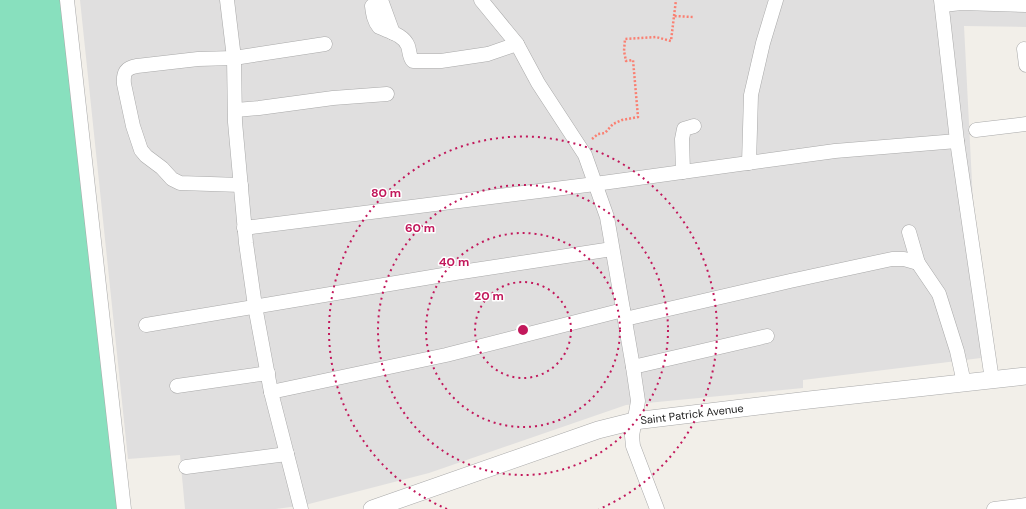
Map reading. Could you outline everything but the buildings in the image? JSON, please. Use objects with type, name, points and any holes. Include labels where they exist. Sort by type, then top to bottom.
[{"type":"street","points":[[67,0],[124,509]]},
{"type":"street","points":[[227,0],[234,58],[235,122],[244,228],[255,306],[271,392],[301,509]]},
{"type":"street","points":[[481,0],[517,44],[538,83],[585,155],[607,217],[638,401],[634,421],[633,446],[657,509]]},
{"type":"street","points":[[750,163],[751,95],[763,43],[776,0]]},
{"type":"street","points":[[992,380],[957,141],[942,2],[1026,6]]},
{"type":"street","points":[[376,3],[392,33],[404,39],[408,44],[412,60],[416,62],[488,54],[517,44]]},
{"type":"street","points":[[241,184],[180,183],[172,179],[162,168],[146,156],[139,147],[133,126],[124,78],[126,70],[130,67],[198,59],[234,58],[325,44]]},
{"type":"street","points":[[1024,49],[1026,65]]},
{"type":"street","points":[[236,110],[333,98],[387,94]]},
{"type":"street","points":[[976,130],[1026,124]]},
{"type":"street","points":[[683,172],[682,135],[684,129],[694,126]]},
{"type":"street","points":[[244,228],[595,184],[835,151],[957,141]]},
{"type":"street","points":[[909,232],[918,263],[939,294],[957,350],[964,383]]},
{"type":"street","points":[[146,325],[455,273],[612,250]]},
{"type":"street","points":[[271,392],[624,315],[892,259],[908,260],[918,263]]},
{"type":"street","points":[[633,367],[767,336]]},
{"type":"street","points":[[177,386],[268,373]]},
{"type":"street","name":"Saint Patrick Avenue","points":[[372,509],[598,430],[634,421],[1026,376]]},
{"type":"street","points":[[186,467],[287,454]]},
{"type":"street","points":[[994,509],[1026,506]]},
{"type":"path","points":[[580,147],[598,134],[605,133],[613,124],[622,120],[638,118],[633,60],[626,61],[624,51],[625,39],[656,37],[671,41],[676,0]]},
{"type":"path","points":[[674,16],[693,17]]},
{"type":"shaded area","points":[[80,0],[1026,0],[1026,27],[964,26],[981,358],[803,380],[803,388],[626,405],[429,473],[305,505],[276,509],[185,509],[180,455],[128,459]]},
{"type":"green space","points":[[0,0],[62,0],[119,509],[0,509]]}]
